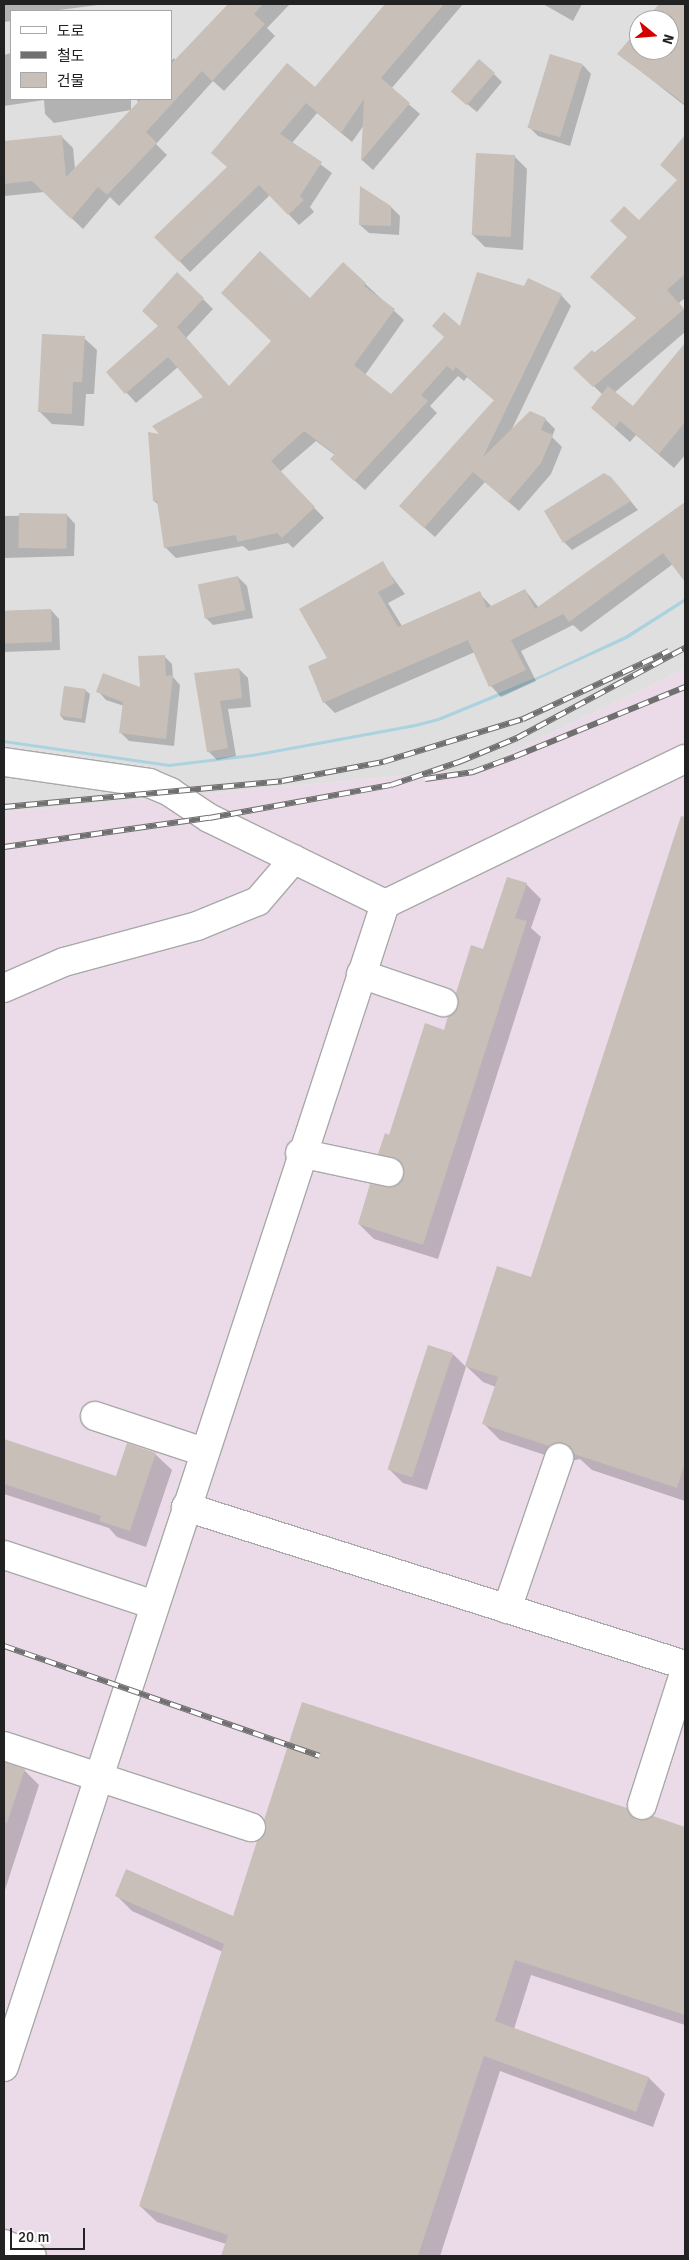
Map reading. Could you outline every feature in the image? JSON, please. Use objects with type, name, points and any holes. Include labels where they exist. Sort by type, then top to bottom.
[{"type":"street","points":[[4,2068],[300,1153],[384,904],[685,760]]},
{"type":"street","points":[[4,762],[150,783],[170,792],[209,818],[384,904]]},
{"type":"street","points":[[4,988],[64,962],[197,926],[258,901],[294,859]]},
{"type":"street","points":[[361,974],[443,1002]]},
{"type":"street","points":[[300,1153],[389,1172]]},
{"type":"street","points":[[95,1416],[204,1452]]},
{"type":"street","points":[[507,1609],[559,1458]]},
{"type":"street","points":[[186,1507],[685,1665]]},
{"type":"street","points":[[4,1555],[154,1605]]},
{"type":"street","points":[[642,1805],[685,1670]]},
{"type":"street","points":[[4,1746],[97,1779],[251,1827]]},
{"type":"street","points":[[4,2244],[32,2256]]},
{"type":"shaded area","points":[[4,4],[685,4],[685,669],[477,769],[4,812]]},
{"type":"shaded area","points":[[685,669],[685,2256],[4,2256],[4,812],[477,769]]},
{"type":"water","points":[[685,598],[685,602],[627,639],[510,692],[439,721],[416,727],[252,757],[169,767],[4,743],[4,740],[169,764],[252,754],[415,724],[438,718],[542,675],[625,636]]},
{"type":"building","points":[[228,4],[263,4],[254,14],[265,24],[212,81],[202,71],[146,132],[157,143],[107,195],[98,187],[71,219],[32,181],[4,184],[4,141],[62,135],[66,177],[140,100],[172,100],[172,63]]},
{"type":"building","points":[[385,4],[444,4],[381,78],[410,103],[361,161],[364,99],[341,133],[306,103],[280,134],[322,162],[300,196],[304,200],[288,215],[259,185],[179,262],[154,237],[227,167],[211,153],[287,63],[315,87]]},
{"type":"building","points":[[659,4],[685,4],[685,104],[617,54],[629,40],[629,60],[679,60],[679,10],[654,10]]},
{"type":"building","points":[[550,54],[583,64],[560,138],[527,128]]},
{"type":"building","points":[[479,59],[495,73],[467,105],[451,91]]},
{"type":"building","points":[[685,135],[685,274],[667,290],[684,309],[593,387],[573,368],[592,350],[595,353],[636,318],[590,277],[627,237],[610,221],[624,206],[639,220],[677,180],[660,165]]},
{"type":"building","points":[[476,153],[515,155],[511,237],[472,235]]},
{"type":"building","points":[[360,186],[391,206],[391,226],[359,225]]},
{"type":"building","points":[[260,251],[310,298],[343,262],[366,283],[364,286],[395,309],[354,365],[391,394],[444,337],[432,326],[444,312],[460,326],[477,272],[524,286],[528,278],[562,294],[483,457],[530,411],[546,418],[541,430],[553,435],[541,463],[508,502],[473,472],[424,528],[399,506],[494,400],[456,367],[453,371],[447,366],[421,395],[428,401],[354,481],[330,459],[335,454],[304,431],[271,461],[315,507],[282,538],[277,533],[237,542],[236,535],[164,548],[157,501],[153,501],[148,432],[159,434],[152,426],[203,397],[168,357],[125,394],[106,372],[158,326],[142,311],[177,272],[204,298],[177,327],[229,386],[271,341],[221,293]]},
{"type":"building","points":[[42,334],[85,336],[82,382],[73,382],[72,414],[38,412]]},
{"type":"building","points":[[685,343],[685,422],[659,454],[620,421],[615,428],[591,408],[608,386],[633,406]]},
{"type":"building","points":[[604,473],[611,477],[631,501],[563,543],[544,511]]},
{"type":"building","points":[[685,502],[685,582],[663,553],[569,622],[563,614],[511,640],[526,670],[489,687],[468,640],[323,703],[308,666],[327,658],[299,609],[383,561],[395,583],[378,592],[398,627],[480,591],[487,608],[525,589],[535,609]]},
{"type":"building","points":[[19,513],[67,514],[66,549],[18,548]]},
{"type":"building","points":[[238,576],[245,610],[205,619],[198,585]]},
{"type":"building","points":[[51,609],[52,642],[5,644],[4,611]]},
{"type":"building","points":[[165,655],[166,676],[173,675],[166,739],[119,733],[123,702],[96,692],[103,673],[140,687],[138,656]]},
{"type":"building","points":[[239,668],[242,698],[220,701],[228,748],[207,752],[194,673]]},
{"type":"building","points":[[64,686],[86,689],[82,719],[60,716]]},
{"type":"building","points":[[681,816],[685,817],[685,1462],[677,1488],[574,1454],[564,1443],[549,1446],[482,1424],[498,1377],[465,1366],[497,1266],[531,1277]]},
{"type":"building","points":[[507,877],[527,883],[515,918],[527,921],[423,1245],[358,1224],[370,1184],[393,1187],[404,1176],[399,1160],[378,1154],[385,1133],[389,1135],[425,1023],[444,1030],[448,1016],[458,1007],[456,993],[471,945],[483,949]]},
{"type":"building","points":[[428,1345],[453,1353],[412,1478],[388,1470]]},
{"type":"building","points":[[4,1439],[116,1476],[127,1443],[156,1453],[130,1531],[99,1521],[101,1516],[4,1484]]},
{"type":"building","points":[[302,1702],[627,1808],[637,1820],[653,1816],[685,1827],[685,2015],[515,1960],[495,2021],[649,2077],[636,2112],[484,2056],[418,2256],[221,2256],[228,2235],[139,2206],[224,1944],[115,1896],[126,1869],[233,1916],[257,1841],[266,1831],[264,1820]]},
{"type":"building","points":[[4,1762],[25,1769],[7,1823],[4,1822]]},
{"type":"railway","points":[[4,847],[209,818],[391,785],[459,762],[517,738],[685,648]]},
{"type":"railway","points":[[4,807],[282,781],[383,762],[523,719],[669,651]]},
{"type":"railway","points":[[425,779],[473,772],[685,687]]},
{"type":"railway","points":[[4,1646],[319,1756]]}]
